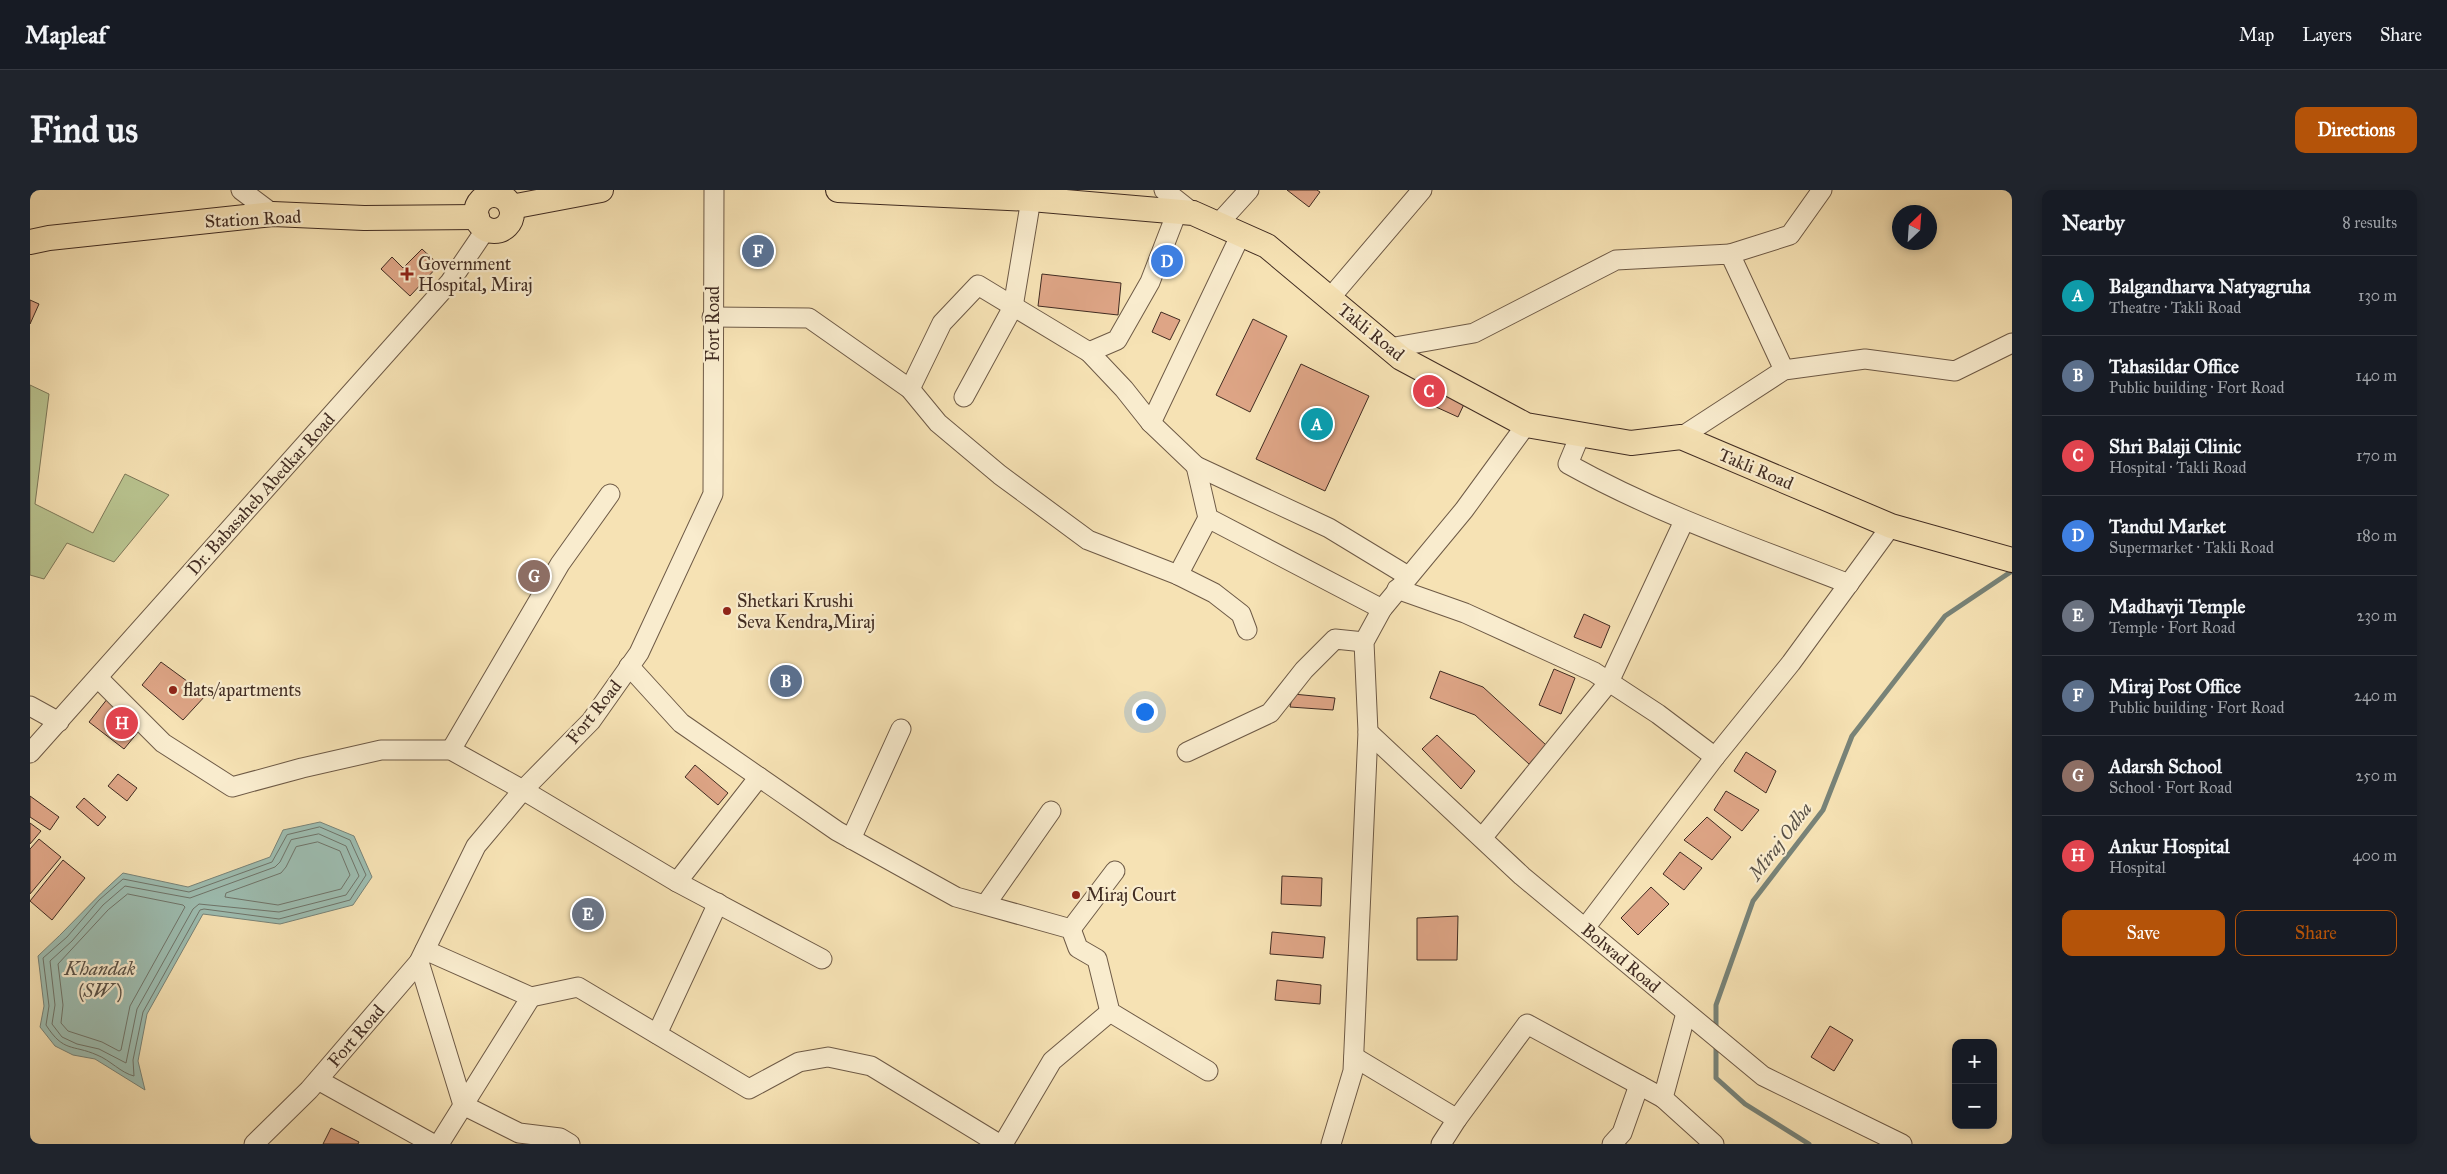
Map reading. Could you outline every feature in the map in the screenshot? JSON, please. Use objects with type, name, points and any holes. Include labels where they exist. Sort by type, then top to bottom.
[{"type":"main road","points":[[481,223],[476,211],[481,201],[501,197],[601,190]]},
{"type":"main road","name":"Takli Road","points":[[838,190],[1031,199],[1185,212],[1218,224],[1267,246],[1401,358],[1526,424],[1631,443],[1681,437],[1891,526],[2012,560]]},
{"type":"main road","name":"Station Road","points":[[30,242],[49,238],[273,214],[481,223]]},
{"type":"street","points":[[241,190],[273,214]]},
{"type":"street","name":"Fort Road","points":[[254,1144],[318,1080],[422,956],[476,846],[523,790],[591,721],[638,653],[712,494],[714,190]]},
{"type":"street","points":[[1089,352],[1117,340],[1150,282],[1185,212],[1164,190]]},
{"type":"street","points":[[1218,224],[1250,190]]},
{"type":"street","points":[[1330,298],[1422,190]]},
{"type":"street","points":[[1389,348],[1474,333],[1616,260],[1730,254],[1790,235],[1822,190]]},
{"type":"street","points":[[964,397],[1013,307],[1031,199]]},
{"type":"street","name":"Dr. Babasaheb Abedkar Road","points":[[30,753],[450,282],[481,223]]},
{"type":"street","points":[[1150,423],[1241,234]]},
{"type":"street","points":[[1730,254],[1784,370]]},
{"type":"street","points":[[910,389],[942,323],[978,285],[1089,352],[1124,389],[1150,423],[1196,466],[1329,528],[1402,583],[1594,672],[1715,757]]},
{"type":"street","points":[[712,317],[809,318],[910,389],[945,429],[1000,475],[1088,540],[1178,575],[1214,593],[1241,614],[1247,630]]},
{"type":"street","points":[[1681,437],[1784,370],[1865,359],[1955,371],[2012,343]]},
{"type":"street","points":[[1331,1144],[1353,1071],[1354,1057],[1368,732],[1364,642],[1382,609],[1464,510],[1526,424]]},
{"type":"street","points":[[1580,435],[1568,464],[1608,486],[1684,521],[1849,584]]},
{"type":"street","points":[[1178,575],[1208,518],[1196,466]]},
{"type":"street","points":[[450,750],[560,564],[610,494]]},
{"type":"street","points":[[1208,518],[1382,609]]},
{"type":"street","points":[[1482,838],[1609,682],[1684,521]]},
{"type":"street","points":[[1585,928],[1715,757],[1791,663],[1891,526]]},
{"type":"street","points":[[1187,752],[1270,713],[1304,670],[1335,639],[1364,642]]},
{"type":"street","points":[[629,666],[681,723],[851,839],[956,897],[1071,929]]},
{"type":"street","points":[[98,678],[163,743],[232,787],[302,768],[381,750],[450,750],[523,790],[677,882],[822,959]]},
{"type":"street","points":[[30,706],[59,722]]},
{"type":"street","points":[[851,839],[900,729]]},
{"type":"street","name":"Bolwad Road","points":[[1368,732],[1522,876],[1763,1076],[1902,1144]]},
{"type":"street","points":[[677,882],[759,777]]},
{"type":"street","points":[[986,904],[1051,811]]},
{"type":"street","points":[[1071,929],[1115,871]]},
{"type":"street","points":[[658,1034],[718,903]]},
{"type":"street","points":[[1071,929],[1078,948],[1097,959],[1110,1012],[1208,1071]]},
{"type":"street","points":[[422,956],[531,997],[578,986],[749,1089],[799,1062],[828,1057],[871,1066],[1001,1144],[1052,1061],[1110,1012]]},
{"type":"street","points":[[422,956],[463,1105],[517,1139],[560,1138],[570,1144]]},
{"type":"street","points":[[439,1144],[531,997]]},
{"type":"street","points":[[1662,1098],[1686,1013]]},
{"type":"street","points":[[1441,1144],[1457,1119],[1527,1024],[1662,1098],[1714,1144]]},
{"type":"street","points":[[1354,1057],[1457,1119]]},
{"type":"street","points":[[318,1080],[433,1144]]},
{"type":"street","points":[[1612,1144],[1622,1133],[1639,1085]]},
{"type":"green space","points":[[30,385],[49,394],[35,504],[93,533],[125,474],[169,495],[114,562],[67,543],[44,579],[30,575]]},
{"type":"water","name":"Khandak (SW)","points":[[320,822],[354,836],[372,877],[353,905],[280,924],[203,914],[147,1014],[138,1061],[145,1090],[95,1059],[73,1055],[55,1046],[40,1027],[44,1006],[38,956],[123,873],[188,887],[270,857],[283,830]]},
{"type":"building","points":[[1287,190],[1317,190],[1320,192],[1309,207]]},
{"type":"building","points":[[422,249],[439,265],[410,296],[381,269],[392,257],[403,268]]},
{"type":"building","points":[[1042,274],[1121,283],[1118,315],[1038,306]]},
{"type":"building","points":[[30,300],[39,304],[30,324]]},
{"type":"building","points":[[1161,312],[1180,320],[1170,340],[1152,332]]},
{"type":"building","points":[[1253,319],[1287,336],[1250,412],[1216,395]]},
{"type":"building","points":[[1301,364],[1369,396],[1325,491],[1256,459]]},
{"type":"building","points":[[1420,378],[1466,400],[1458,417],[1412,396]]},
{"type":"building","points":[[1584,614],[1610,626],[1601,648],[1574,637]]},
{"type":"building","name":"flats/apartments","points":[[161,662],[206,695],[183,720],[142,685]]},
{"type":"building","points":[[1554,669],[1575,678],[1561,714],[1539,705]]},
{"type":"building","points":[[1440,671],[1483,687],[1546,745],[1529,764],[1475,715],[1430,698]]},
{"type":"building","points":[[1293,694],[1335,698],[1333,710],[1290,707]]},
{"type":"building","points":[[108,698],[143,726],[124,749],[89,722]]},
{"type":"building","points":[[1437,735],[1475,771],[1461,789],[1422,749]]},
{"type":"building","points":[[1746,752],[1776,771],[1766,793],[1734,771]]},
{"type":"building","points":[[695,765],[728,793],[718,805],[685,777]]},
{"type":"building","points":[[118,774],[137,788],[127,801],[108,786]]},
{"type":"building","points":[[1726,791],[1759,810],[1742,831],[1714,810]]},
{"type":"building","points":[[30,796],[59,817],[50,830],[30,817]]},
{"type":"building","points":[[84,798],[106,817],[98,826],[76,807]]},
{"type":"building","points":[[1707,817],[1731,837],[1712,860],[1684,840]]},
{"type":"building","points":[[30,823],[41,831],[30,844]]},
{"type":"building","points":[[39,839],[61,857],[30,894],[30,849]]},
{"type":"building","points":[[1680,852],[1702,868],[1684,890],[1663,874]]},
{"type":"building","points":[[63,860],[85,878],[52,920],[30,901]]},
{"type":"building","points":[[1282,876],[1322,878],[1321,906],[1281,904]]},
{"type":"building","points":[[1651,887],[1669,904],[1638,935],[1621,918]]},
{"type":"building","points":[[1458,916],[1457,960],[1417,960],[1417,918]]},
{"type":"building","points":[[1272,932],[1325,937],[1323,958],[1270,954]]},
{"type":"building","points":[[1277,980],[1321,985],[1320,1004],[1275,1000]]},
{"type":"building","points":[[1830,1026],[1853,1040],[1834,1071],[1811,1057]]},
{"type":"building","points":[[331,1128],[359,1142],[358,1144],[323,1144]]},
{"type":"waterway","name":"Miraj Odha","points":[[1716,1030],[1716,1005],[1753,901],[1823,810],[1852,736],[1945,616],[2012,571]]},
{"type":"waterway","name":"Miraj Odha","points":[[1716,1044],[1716,1078],[1745,1104],[1809,1144]]},
{"type":"place","name":"Miraj Post Office","points":[[758,251]]},
{"type":"place","name":"Tandul Market","points":[[1167,261]]},
{"type":"place","name":"Government Hospital, Miraj","points":[[407,274]]},
{"type":"place","name":"Shri Balaji Clinic","points":[[1429,391]]},
{"type":"place","name":"Balgandharva Natyagruha","points":[[1317,424]]},
{"type":"place","name":"Adarsh School","points":[[534,576]]},
{"type":"place","name":"Shetkari Krushi Seva Kendra,Miraj","points":[[727,611]]},
{"type":"place","name":"Tahasildar Office","points":[[786,681]]},
{"type":"place","name":"flats/apartments","points":[[173,690]]},
{"type":"place","name":"Ankur Hospital","points":[[122,723]]},
{"type":"place","name":"Miraj Court","points":[[1076,895]]},
{"type":"place","name":"Madhavji Temple","points":[[588,914]]}]
